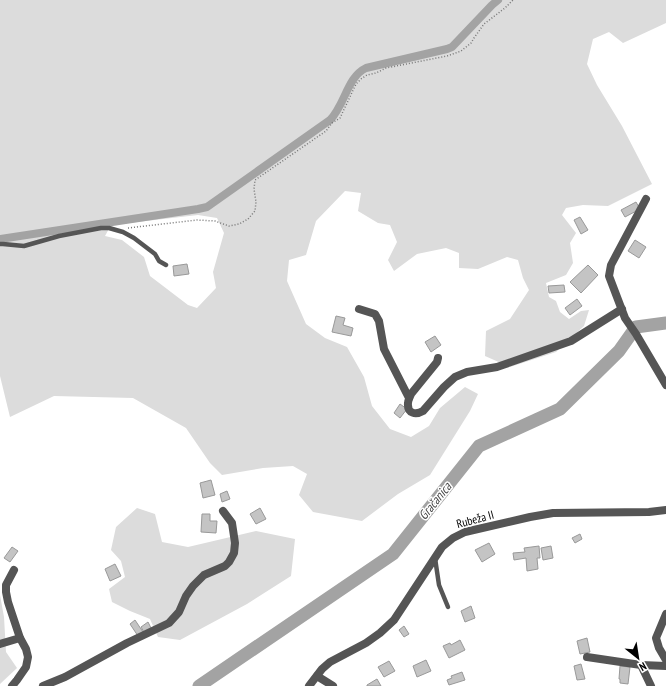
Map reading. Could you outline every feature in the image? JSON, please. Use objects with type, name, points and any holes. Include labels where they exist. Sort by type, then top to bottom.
[{"type":"street","points":[[646,199],[611,265],[608,276],[625,318],[666,385]]},
{"type":"street","points":[[359,309],[375,314],[379,321],[384,349],[409,398]]},
{"type":"street","points":[[438,358],[437,362],[409,398],[408,404],[413,414],[419,414],[423,411],[455,377],[467,372],[497,367],[572,341],[622,310]]},
{"type":"street","name":"Rubeža II","points":[[309,686],[330,662],[366,643],[394,620],[442,547],[453,538],[465,532],[553,513],[649,512],[666,510]]},
{"type":"street","points":[[43,686],[65,677],[127,643],[169,623],[179,612],[186,596],[197,582],[204,575],[224,566],[229,562],[234,553],[235,543],[232,523],[223,511]]},
{"type":"street","points":[[12,686],[26,667],[28,657],[26,649],[20,638],[6,592],[6,585],[14,570]]},
{"type":"street","points":[[666,614],[656,638],[666,660]]},
{"type":"street","points":[[0,644],[20,638]]},
{"type":"street","points":[[587,657],[641,665],[666,666]]},
{"type":"street","points":[[641,665],[651,686]]},
{"type":"street","points":[[317,676],[333,686]]},
{"type":"lane","points":[[0,244],[24,246],[60,236],[101,228],[117,230],[134,238],[155,254],[159,261],[166,265]]},
{"type":"lane","points":[[435,558],[439,585],[448,607]]},
{"type":"path","points":[[117,230],[197,220],[215,221],[229,226],[239,224],[248,219],[255,211],[255,180],[326,131],[332,123],[340,118],[356,84],[362,79],[367,75],[376,74],[386,68],[447,56],[461,51],[471,43],[484,24],[513,0]]},
{"type":"shaded area","points":[[0,0],[666,0],[666,23],[623,43],[609,32],[593,39],[587,64],[597,85],[622,126],[652,184],[608,206],[583,205],[566,208],[562,215],[576,233],[570,243],[573,263],[566,275],[546,283],[549,297],[556,301],[560,312],[569,319],[581,311],[589,310],[584,326],[556,352],[510,367],[485,356],[486,331],[510,319],[529,290],[523,278],[518,260],[507,257],[478,269],[459,268],[459,253],[446,248],[417,254],[394,271],[388,260],[397,242],[390,225],[378,223],[358,211],[361,193],[345,191],[316,221],[306,255],[289,260],[287,281],[306,324],[325,338],[347,347],[364,377],[372,406],[390,429],[411,437],[429,426],[440,408],[465,387],[478,394],[470,411],[430,475],[398,494],[362,521],[313,512],[299,495],[307,474],[293,466],[263,468],[222,475],[210,463],[186,428],[133,398],[54,396],[10,417],[0,376]],"holes":[[[198,215],[217,218],[224,233],[213,272],[216,288],[197,308],[188,305],[150,276],[144,257],[122,240],[105,236],[111,225]]]},
{"type":"shaded area","points":[[137,508],[155,514],[162,542],[188,547],[256,531],[295,539],[291,576],[247,604],[180,640],[158,637],[150,619],[112,602],[109,589],[125,577],[121,561],[111,550],[116,527]]},
{"type":"shaded area","points":[[0,595],[4,617],[6,652],[17,668],[0,684]]},
{"type":"building","points":[[636,202],[640,209],[625,217],[621,210]]},
{"type":"building","points":[[580,217],[588,230],[581,234],[574,220]]},
{"type":"building","points":[[635,240],[646,247],[639,258],[628,251]]},
{"type":"building","points":[[187,264],[189,274],[174,276],[173,266]]},
{"type":"building","points":[[588,265],[598,275],[581,293],[570,282]]},
{"type":"building","points":[[564,285],[565,292],[549,293],[548,286]]},
{"type":"building","points":[[577,299],[582,306],[570,315],[565,308]]},
{"type":"building","points":[[336,316],[345,318],[343,325],[353,328],[351,336],[332,332]]},
{"type":"building","points":[[435,336],[441,345],[431,352],[425,342]]},
{"type":"building","points":[[400,404],[407,409],[400,418],[394,413]]},
{"type":"building","points":[[211,480],[215,495],[203,498],[200,483]]},
{"type":"building","points":[[227,491],[230,499],[222,502],[220,494]]},
{"type":"building","points":[[260,508],[266,519],[256,524],[250,514]]},
{"type":"building","points":[[202,514],[210,514],[210,521],[217,521],[216,533],[201,532]]},
{"type":"building","points":[[580,534],[582,539],[575,543],[572,538]]},
{"type":"building","points":[[489,543],[495,554],[482,562],[475,550]]},
{"type":"building","points":[[539,546],[540,558],[537,558],[538,569],[527,571],[526,558],[514,560],[513,553],[525,552],[524,548]]},
{"type":"building","points":[[551,546],[553,558],[543,560],[541,548]]},
{"type":"building","points":[[12,547],[18,551],[10,562],[4,558]]},
{"type":"building","points":[[115,564],[121,576],[110,581],[105,569]]},
{"type":"building","points":[[471,606],[475,618],[465,622],[461,611]]},
{"type":"building","points":[[135,620],[143,632],[138,636],[130,624]]},
{"type":"building","points":[[148,622],[152,630],[145,634],[141,627]]},
{"type":"building","points":[[404,626],[409,634],[404,637],[399,630]]},
{"type":"building","points":[[587,638],[590,652],[580,654],[577,641]]},
{"type":"building","points":[[460,640],[465,650],[449,658],[443,646],[450,643],[451,645]]},
{"type":"building","points":[[426,660],[431,671],[417,677],[413,666]]},
{"type":"building","points":[[389,661],[395,671],[384,677],[378,667]]},
{"type":"building","points":[[581,664],[585,679],[577,680],[574,666]]},
{"type":"building","points":[[620,666],[630,667],[628,684],[620,683]]},
{"type":"building","points":[[462,672],[465,680],[449,685],[447,680],[452,678],[451,676]]},
{"type":"building","points":[[377,679],[381,686],[367,686],[367,685]]},
{"type":"waterway","points":[[0,239],[207,207],[330,120],[339,107],[350,84],[360,72],[366,68],[452,47],[498,0]]},
{"type":"waterway","name":"Gračanica","points":[[199,686],[393,554],[479,446],[560,409],[619,351],[636,327],[666,323]]}]
